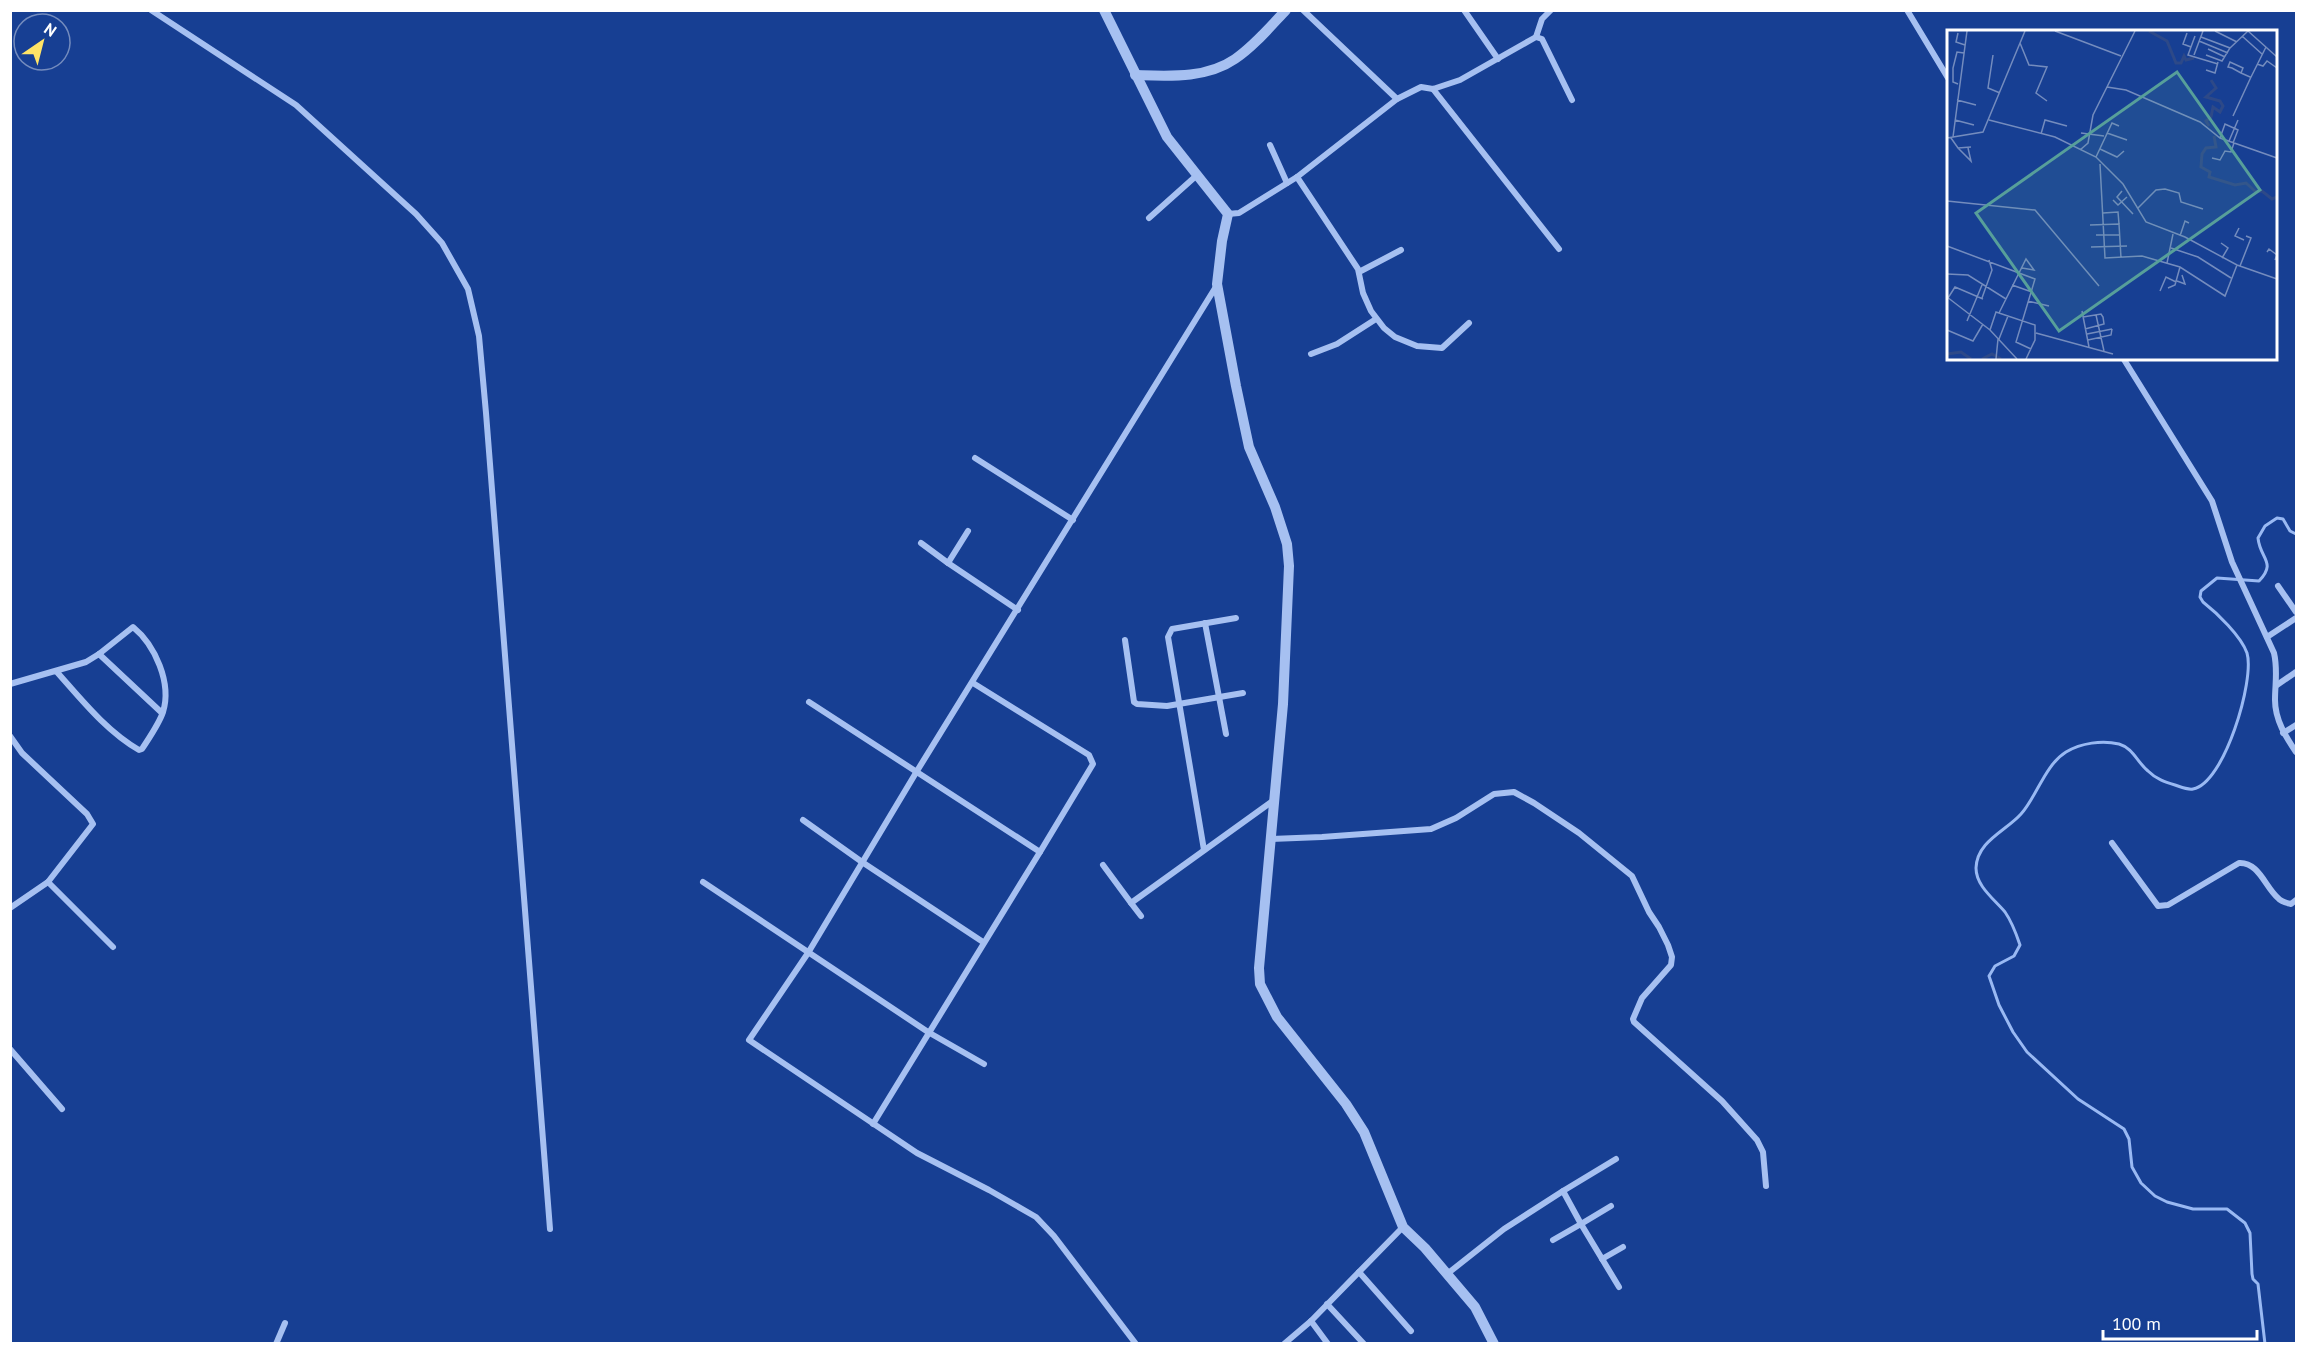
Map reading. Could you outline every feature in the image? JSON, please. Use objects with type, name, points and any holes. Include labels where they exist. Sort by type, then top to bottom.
[{"type":"street","points":[[151,10],[296,105],[416,214],[442,243],[468,289],[479,336],[486,413],[550,1230]]},
{"type":"street","points":[[1104,10],[1167,137],[1228,214]]},
{"type":"street","points":[[1135,75],[1180,76],[1222,66],[1246,50],[1286,10]]},
{"type":"street","points":[[1303,10],[1397,99]]},
{"type":"street","points":[[1464,10],[1498,59]]},
{"type":"street","points":[[1228,214],[1239,213],[1297,177],[1397,99],[1421,87],[1434,89],[1460,80],[1536,37],[1542,19],[1551,10]]},
{"type":"street","points":[[1907,10],[1947,76]]},
{"type":"street","points":[[1536,37],[1542,39],[1572,100]]},
{"type":"street","points":[[1434,89],[1559,249]]},
{"type":"street","points":[[1270,145],[1287,183]]},
{"type":"street","points":[[1149,218],[1196,176]]},
{"type":"street","points":[[1297,177],[1359,272],[1363,293],[1376,319],[1395,337],[1417,346],[1438,348],[1445,346],[1469,323]]},
{"type":"street","points":[[1228,214],[1217,284],[1250,447],[1275,507],[1287,544],[1289,566],[1287,647],[1259,968],[1260,984],[1277,1017],[1346,1104],[1364,1132],[1403,1227],[1425,1248],[1475,1307],[1494,1344]]},
{"type":"street","points":[[1359,272],[1401,250]]},
{"type":"street","points":[[1136,1344],[1046,1226],[989,1190],[917,1153],[749,1040],[808,953],[917,771],[1217,284]]},
{"type":"street","points":[[1311,354],[1337,344],[1376,319]]},
{"type":"street","points":[[2124,360],[2212,501],[2232,562],[2276,659],[2275,701],[2283,733],[2296,752]]},
{"type":"street","points":[[975,458],[1073,520]]},
{"type":"street","points":[[948,563],[968,531]]},
{"type":"street","points":[[921,543],[1018,610]]},
{"type":"street","points":[[2278,586],[2296,612]]},
{"type":"street","points":[[1204,850],[1168,637],[1172,629],[1236,618]]},
{"type":"street","points":[[2267,637],[2296,618]]},
{"type":"street","points":[[1205,623],[1226,734]]},
{"type":"street","points":[[10,684],[86,662],[99,654],[129,627],[133,627],[155,653],[165,695],[162,713],[147,742],[139,750],[128,744],[93,712],[56,671]]},
{"type":"street","points":[[1125,640],[1134,702],[1152,706],[1179,705],[1243,693]]},
{"type":"street","points":[[99,654],[162,713]]},
{"type":"street","points":[[2277,685],[2296,672]]},
{"type":"street","points":[[873,1124],[1093,764],[1093,759],[1089,754],[973,683]]},
{"type":"street","points":[[809,702],[1040,852]]},
{"type":"street","points":[[2283,733],[2296,725]]},
{"type":"street","points":[[10,736],[22,753],[91,818],[92,826],[48,882],[10,908]]},
{"type":"street","points":[[1271,838],[1322,837],[1431,829],[1456,818],[1494,794],[1504,792],[1514,792],[1534,802],[1579,833],[1632,876],[1670,951],[1671,965],[1642,998],[1633,1019],[1634,1022],[1722,1101],[1757,1140],[1763,1152],[1766,1186]]},
{"type":"street","points":[[1131,903],[1274,801]]},
{"type":"street","points":[[803,820],[983,942]]},
{"type":"street","points":[[2112,843],[2158,906],[2168,905],[2239,863],[2245,862],[2255,868],[2278,898],[2291,904],[2296,900]]},
{"type":"street","points":[[1103,865],[1140,916]]},
{"type":"street","points":[[48,882],[113,948]]},
{"type":"street","points":[[703,882],[928,1032],[984,1064]]},
{"type":"street","points":[[10,1048],[62,1109]]},
{"type":"street","points":[[1447,1274],[1504,1229],[1616,1159]]},
{"type":"street","points":[[1563,1191],[1619,1287]]},
{"type":"street","points":[[1553,1240],[1611,1206]]},
{"type":"street","points":[[1284,1344],[1311,1321],[1403,1227]]},
{"type":"street","points":[[1602,1259],[1623,1247]]},
{"type":"street","points":[[1359,1272],[1411,1331]]},
{"type":"street","points":[[1327,1304],[1364,1344]]},
{"type":"street","points":[[1311,1321],[1328,1344]]},
{"type":"street","points":[[276,1344],[285,1323]]},
{"type":"waterway","points":[[2265,1344],[2258,1284],[2252,1274],[2250,1233],[2245,1223],[2227,1209],[2193,1209],[2155,1196],[2141,1183],[2132,1167],[2129,1139],[2124,1129],[2078,1099],[2027,1052],[2013,1032],[1999,1005],[1989,976],[1995,966],[2014,956],[2020,945],[2005,912],[1979,881],[1976,868],[1981,851],[1993,837],[2015,820],[2027,807],[2052,765],[2066,752],[2078,746],[2099,742],[2119,744],[2128,749],[2144,767],[2161,780],[2188,789],[2205,783],[2216,769],[2235,729],[2242,707],[2248,666],[2247,653],[2240,639],[2203,602],[2200,597],[2201,591],[2217,578],[2259,581],[2267,565],[2258,538],[2265,526],[2277,518],[2283,519],[2290,531],[2296,534]]}]
